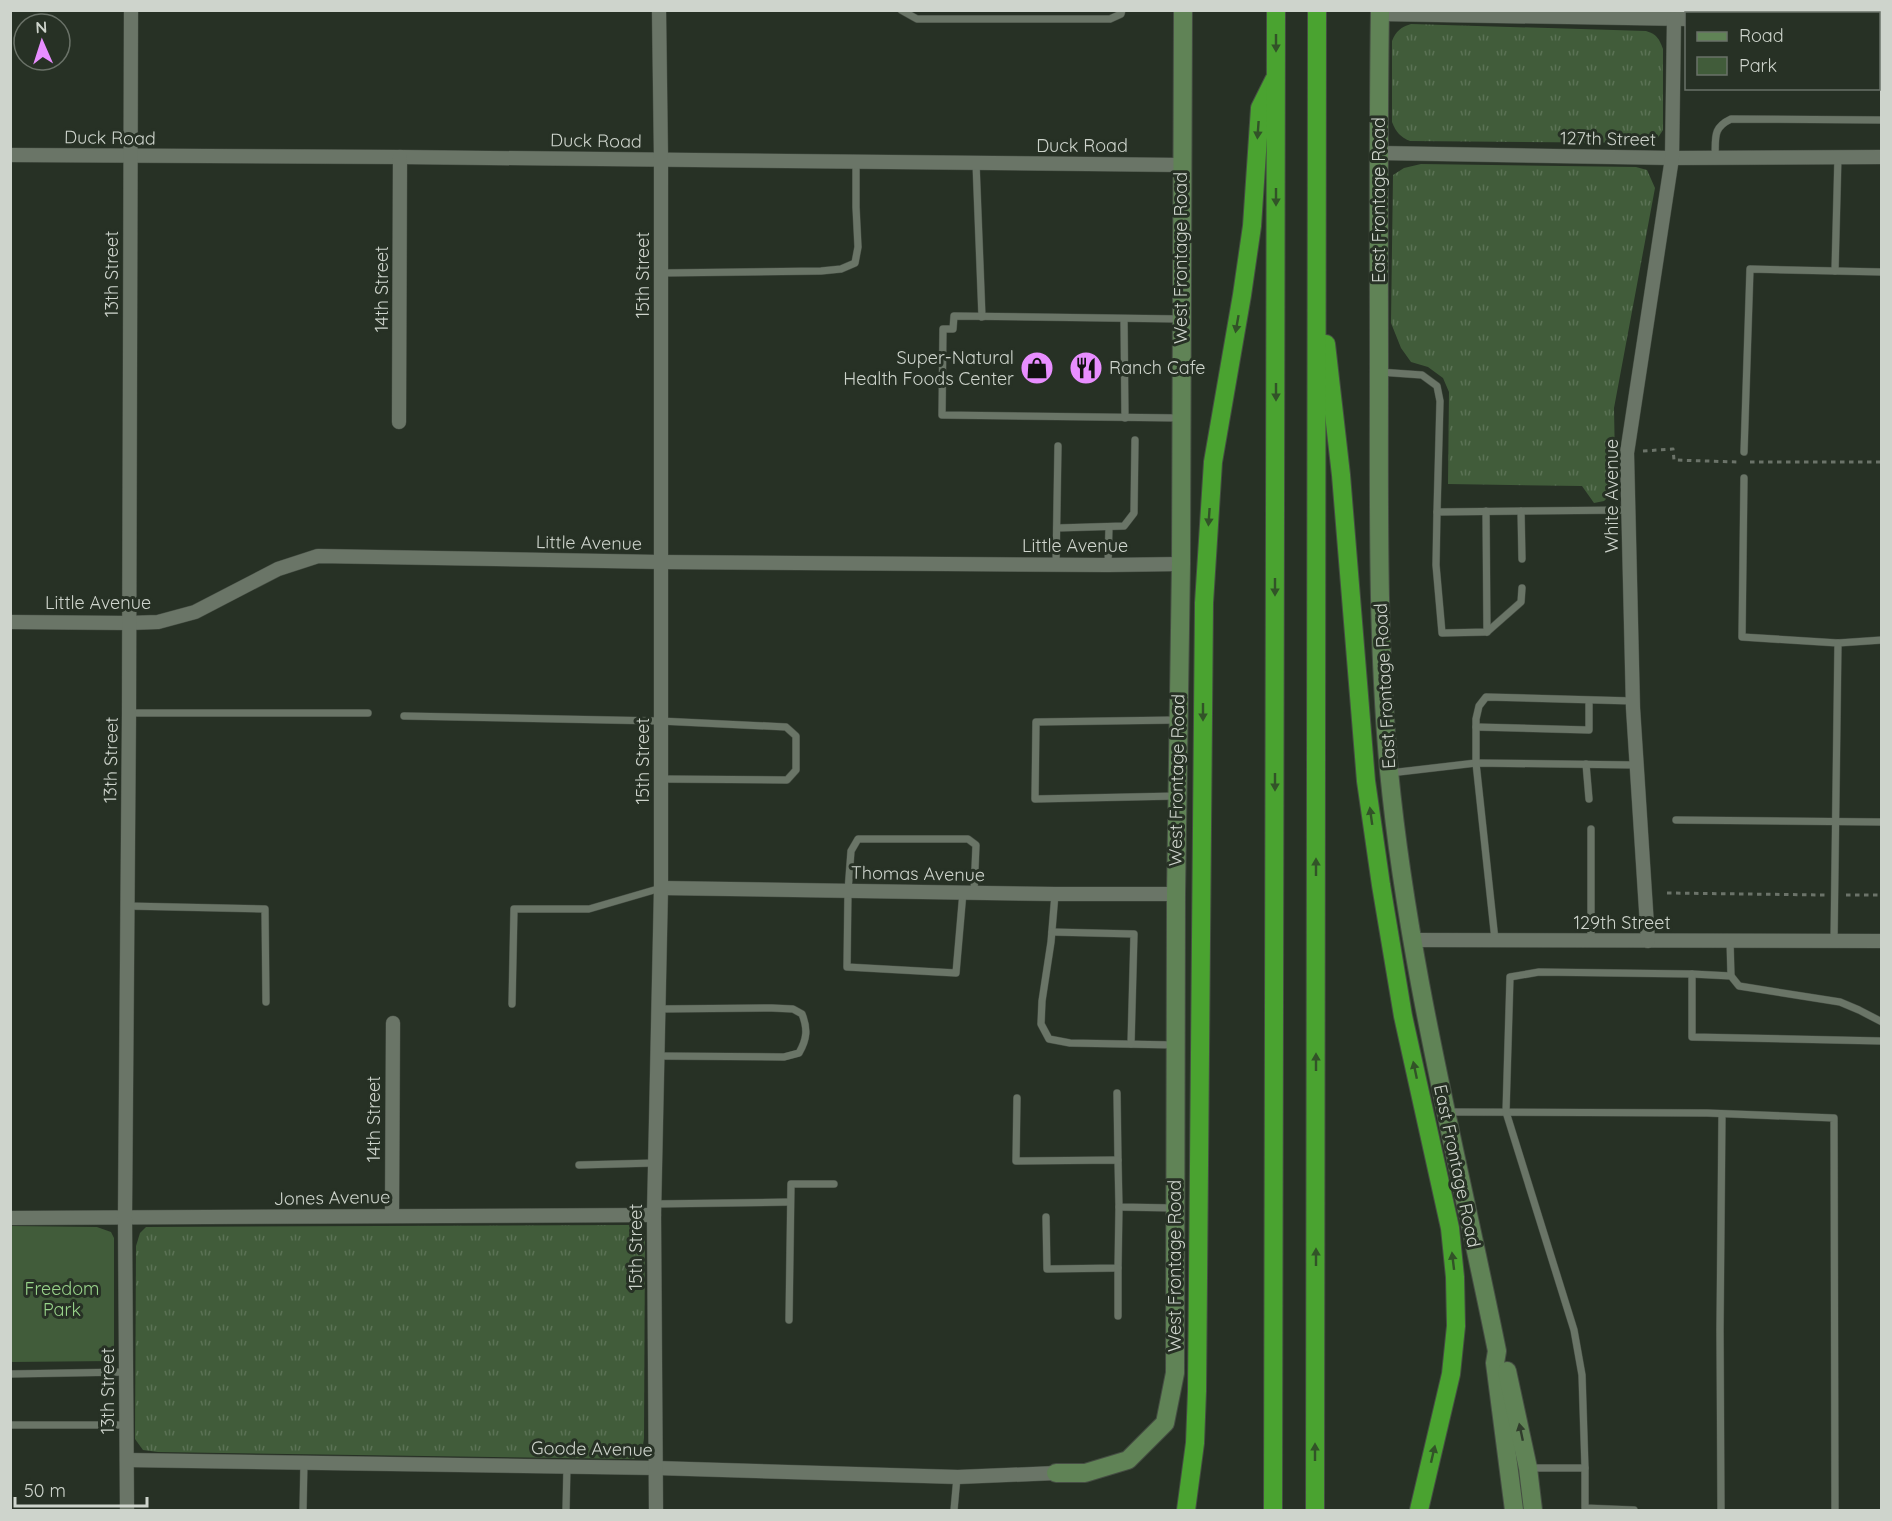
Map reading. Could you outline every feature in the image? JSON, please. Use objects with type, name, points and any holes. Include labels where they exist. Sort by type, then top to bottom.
[{"type":"highway","points":[[1273,1510],[1276,10]]},
{"type":"highway","points":[[1315,1510],[1317,10]]},
{"type":"highway","points":[[1186,1510],[1195,1443],[1197,1391],[1204,603],[1207,534],[1213,462],[1252,226],[1260,108],[1276,76]]},
{"type":"highway","points":[[1316,304],[1323,320],[1328,356],[1341,475],[1366,781],[1379,873],[1403,1016],[1449,1228],[1455,1277],[1456,1326],[1451,1374],[1419,1510]]},
{"type":"street","name":"13th Street","points":[[127,1510],[125,1218],[131,10]]},
{"type":"street","name":"15th Street","points":[[656,1510],[654,1209],[661,888],[659,10]]},
{"type":"street","name":"West Frontage Road","points":[[1056,1473],[1085,1473],[1128,1460],[1165,1423],[1175,1373],[1175,1046],[1177,720],[1181,564],[1183,10]]},
{"type":"street","points":[[1380,12],[1565,14],[1680,19]]},
{"type":"street","name":"East Frontage Road","points":[[1380,12],[1378,571],[1384,712],[1411,940],[1445,1112],[1497,1351],[1496,1363],[1514,1510]]},
{"type":"street","name":"White Avenue","points":[[1648,941],[1633,701],[1626,453],[1672,158],[1680,19]]},
{"type":"street","name":"127th Street","points":[[1379,153],[1672,158],[1881,156]]},
{"type":"street","name":"Duck Road","points":[[10,155],[1182,165]]},
{"type":"street","name":"14th Street","points":[[399,422],[400,157]]},
{"type":"street","name":"Little Avenue","points":[[10,621],[158,622],[195,612],[278,568],[318,556],[660,562],[1181,564]]},
{"type":"street","name":"Thomas Avenue","points":[[661,888],[1176,894]]},
{"type":"street","name":"129th Street","points":[[1411,940],[1881,941]]},
{"type":"street","name":"14th Street","points":[[392,1215],[393,1023]]},
{"type":"street","name":"Jones Avenue","points":[[10,1218],[392,1215],[654,1209]]},
{"type":"street","name":"East Frontage Road","points":[[1497,1351],[1504,1361],[1528,1468],[1533,1510]]},
{"type":"street","name":"Goode Avenue","points":[[127,1460],[567,1466],[957,1477],[1056,1473]]},
{"type":"lane","points":[[902,10],[917,19],[1048,20],[1110,19],[1121,14],[1122,10]]},
{"type":"lane","points":[[1715,157],[1716,131],[1722,123],[1731,119],[1881,120]]},
{"type":"lane","points":[[1835,271],[1838,156]]},
{"type":"lane","points":[[661,273],[821,271],[841,269],[855,263],[858,247],[855,207],[856,162]]},
{"type":"lane","points":[[976,163],[982,317]]},
{"type":"lane","points":[[1744,452],[1750,268],[1881,272]]},
{"type":"lane","points":[[1181,319],[954,316],[953,329],[943,329],[942,415],[1181,418]]},
{"type":"lane","points":[[1124,319],[1125,418]]},
{"type":"lane","points":[[1379,372],[1422,375],[1437,386],[1440,401],[1437,565],[1442,633],[1487,632],[1521,602],[1522,588]]},
{"type":"lane","points":[[1057,528],[1124,526],[1134,513],[1135,440]]},
{"type":"lane","points":[[1056,565],[1058,446]]},
{"type":"lane","points":[[1744,478],[1742,637],[1838,643],[1881,640]]},
{"type":"lane","points":[[1437,512],[1628,510]]},
{"type":"lane","points":[[1486,511],[1487,632]]},
{"type":"lane","points":[[1521,511],[1522,559]]},
{"type":"lane","points":[[1108,565],[1109,527]]},
{"type":"lane","points":[[1834,941],[1838,643]]},
{"type":"lane","points":[[1495,941],[1476,763],[1476,727],[1479,706],[1486,698],[1633,701]]},
{"type":"lane","points":[[1476,727],[1589,730],[1589,701]]},
{"type":"lane","points":[[129,713],[368,713]]},
{"type":"lane","points":[[404,716],[660,721],[786,727],[796,736],[796,770],[787,780],[660,779]]},
{"type":"lane","points":[[1177,720],[1036,722],[1035,799],[1178,796]]},
{"type":"lane","points":[[1390,773],[1476,763],[1636,765]]},
{"type":"lane","points":[[1586,764],[1589,799]]},
{"type":"lane","points":[[1676,820],[1881,822]]},
{"type":"lane","points":[[1591,829],[1591,941]]},
{"type":"lane","points":[[858,839],[968,839],[976,845],[956,973],[847,967],[848,891],[851,851],[858,839]]},
{"type":"lane","points":[[512,1005],[514,909],[589,909],[661,888]]},
{"type":"lane","points":[[1055,894],[1041,1024],[1049,1039],[1070,1042],[1175,1046]]},
{"type":"lane","points":[[127,906],[265,909],[266,1002]]},
{"type":"lane","points":[[1052,932],[1134,934],[1131,1044]]},
{"type":"lane","points":[[1730,941],[1731,976],[1740,986],[1840,1002],[1881,1022]]},
{"type":"lane","points":[[1634,1510],[1585,1509],[1582,1375],[1574,1330],[1506,1112],[1510,977],[1539,972],[1731,976]]},
{"type":"lane","points":[[1692,974],[1692,1036],[1881,1041]]},
{"type":"lane","points":[[657,1056],[784,1057],[799,1053],[805,1042],[806,1025],[802,1014],[793,1009],[658,1009]]},
{"type":"lane","points":[[1117,1093],[1118,1316]]},
{"type":"lane","points":[[1017,1098],[1016,1161],[1118,1160]]},
{"type":"lane","points":[[1445,1112],[1722,1114],[1834,1118],[1835,1510]]},
{"type":"lane","points":[[1721,1510],[1722,1114]]},
{"type":"lane","points":[[579,1165],[655,1163]]},
{"type":"lane","points":[[789,1320],[791,1184],[834,1184]]},
{"type":"lane","points":[[654,1209],[790,1202]]},
{"type":"lane","points":[[1119,1207],[1175,1208]]},
{"type":"lane","points":[[1046,1217],[1047,1269],[1119,1268]]},
{"type":"lane","points":[[10,1374],[126,1372]]},
{"type":"lane","points":[[10,1425],[127,1425]]},
{"type":"lane","points":[[303,1510],[304,1462]]},
{"type":"lane","points":[[566,1510],[567,1466]]},
{"type":"lane","points":[[1528,1468],[1585,1468]]},
{"type":"lane","points":[[954,1510],[957,1477]]},
{"type":"path","points":[[1667,893],[1881,895]]},
{"type":"green space","points":[[1411,24],[1649,32],[1657,37],[1663,49],[1663,130],[1657,139],[1647,143],[1410,141],[1399,134],[1392,122],[1392,41],[1399,30]]},
{"type":"green space","points":[[1421,164],[1636,167],[1647,170],[1655,188],[1614,408],[1613,492],[1604,501],[1594,503],[1582,486],[1448,484],[1449,392],[1443,378],[1428,367],[1411,362],[1401,348],[1391,323],[1393,175],[1404,168]]},
{"type":"green space","points":[[629,1225],[641,1231],[645,1237],[644,1438],[642,1453],[634,1459],[158,1452],[143,1450],[135,1439],[136,1246],[140,1233],[146,1227]]},
{"type":"green space","name":"Freedom Park","points":[[11,1226],[97,1227],[111,1232],[114,1238],[114,1361],[11,1362]]},
{"type":"place","name":"Super-Natural Health Foods Center","points":[[1037,368]]},
{"type":"place","name":"Ranch Cafe","points":[[1086,368]]}]
